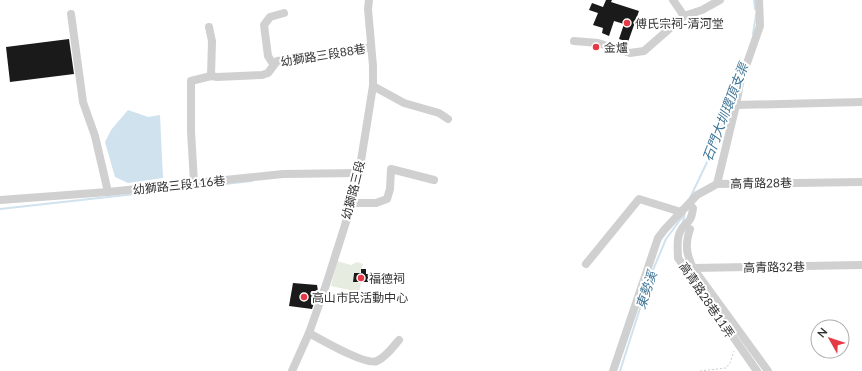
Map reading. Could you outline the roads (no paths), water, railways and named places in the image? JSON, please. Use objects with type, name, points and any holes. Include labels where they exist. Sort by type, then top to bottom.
[{"type":"street","name":"幼獅路三段","points":[[292,371],[309,332],[352,203],[359,172],[373,86],[368,10],[369,0]]},
{"type":"street","points":[[672,0],[684,16]]},
{"type":"street","points":[[574,41],[598,43],[630,53],[644,51],[684,16],[702,10],[720,0]]},
{"type":"street","name":"高青路28巷","points":[[759,0],[760,26],[740,83],[717,184],[862,182]]},
{"type":"street","points":[[273,64],[268,56],[264,25],[270,17],[284,13]]},
{"type":"street","points":[[71,14],[83,102],[95,136],[108,192]]},
{"type":"street","points":[[209,27],[212,41],[211,76]]},
{"type":"street","name":"幼獅路三段88巷","points":[[194,183],[191,131],[191,81],[211,76],[262,76],[268,73],[273,64],[277,61],[315,58],[371,47]]},
{"type":"street","points":[[373,86],[404,103],[439,114],[448,119]]},
{"type":"street","points":[[736,105],[862,102]]},
{"type":"street","points":[[352,203],[376,203],[387,199],[390,189],[391,169],[434,180]]},
{"type":"street","name":"幼獅路三段116巷","points":[[0,200],[108,192],[283,174],[359,172]]},
{"type":"street","points":[[613,371],[648,271],[654,247],[665,229],[690,205],[697,195],[717,184]]},
{"type":"street","points":[[586,264],[639,198],[681,212]]},
{"type":"street","name":"高青路28巷11弄","points":[[690,205],[693,208],[691,219],[680,231],[677,244],[678,258],[689,269],[757,371]]},
{"type":"street","points":[[690,229],[686,241],[689,269],[768,371]]},
{"type":"street","name":"高青路32巷","points":[[689,269],[862,265]]},
{"type":"street","points":[[309,332],[346,352],[371,362],[376,362],[386,355],[399,340]]},
{"type":"water","points":[[128,110],[148,117],[160,115],[163,178],[128,183],[115,177],[105,142],[111,130]]},
{"type":"waterway","name":"石門大圳環頂支渠","points":[[754,0],[755,9]]},
{"type":"waterway","name":"石門大圳環頂支渠","points":[[753,34],[756,15]]},
{"type":"waterway","name":"石門大圳環頂支渠","points":[[690,198],[709,158],[736,84]]},
{"type":"waterway","points":[[0,209],[252,181]]},
{"type":"waterway","name":"東勢溪","points":[[683,222],[685,212]]},
{"type":"waterway","name":"東勢溪","points":[[620,371],[650,277],[666,239],[683,216]]},
{"type":"place","name":"傅氏宗祠-清河堂","points":[[627,23]]},
{"type":"place","name":"金爐","points":[[596,47]]},
{"type":"place","name":"福德祠","points":[[361,278]]},
{"type":"place","name":"高山市民活動中心","points":[[304,297]]}]
